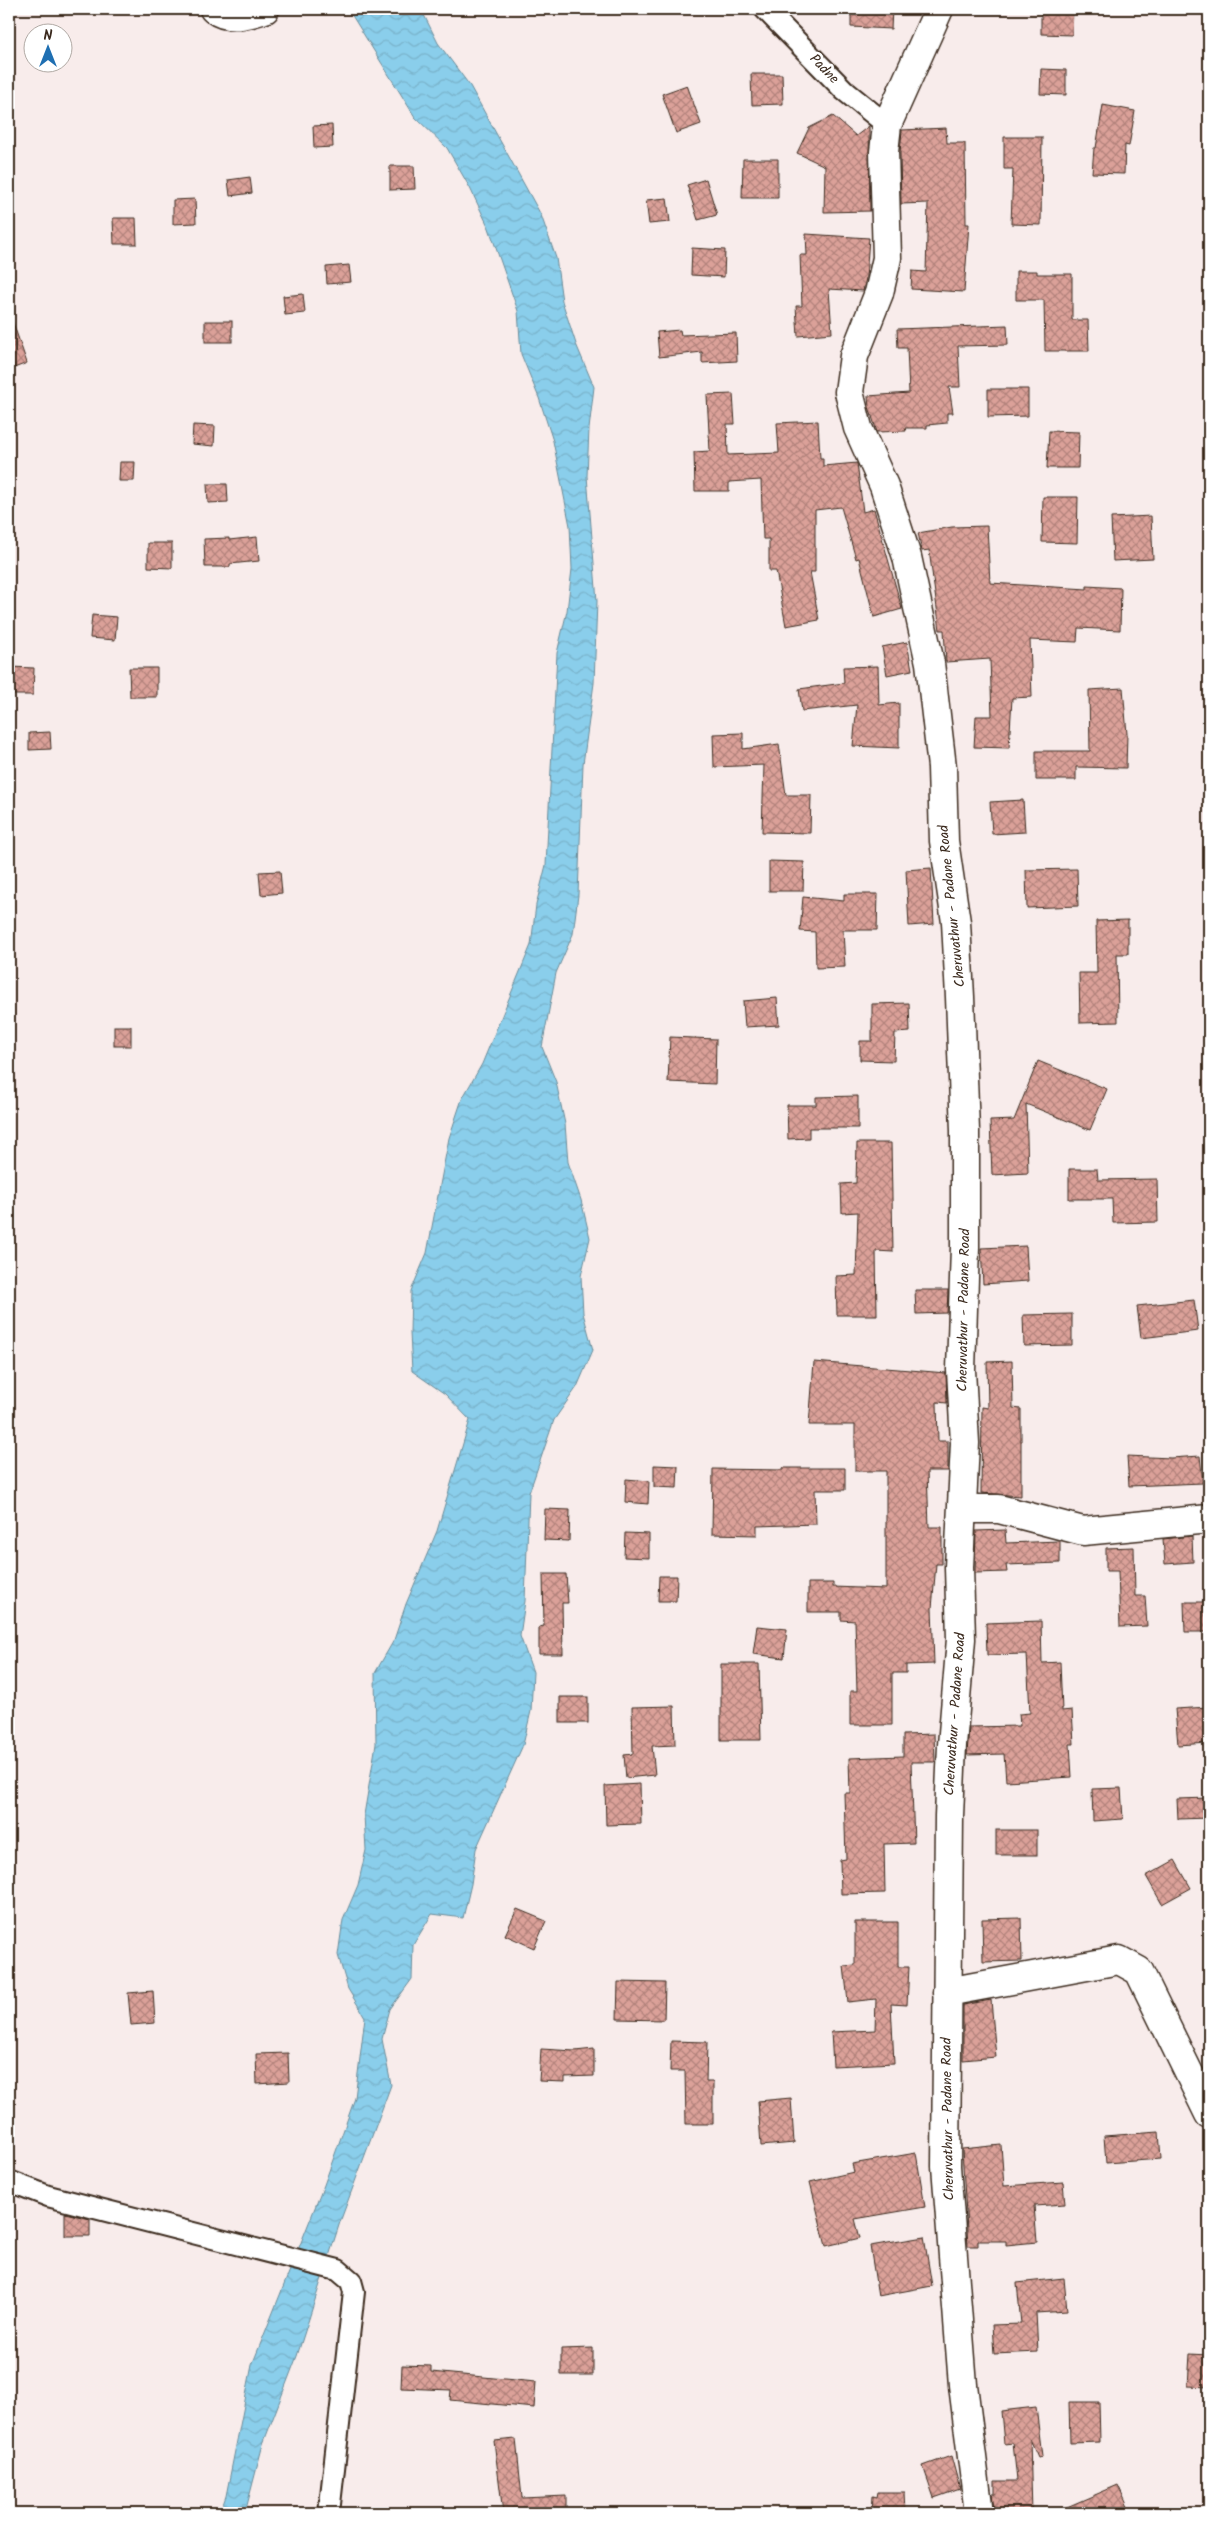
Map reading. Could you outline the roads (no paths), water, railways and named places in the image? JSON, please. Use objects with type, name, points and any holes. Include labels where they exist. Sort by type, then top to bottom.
[{"type":"main road","points":[[214,9],[219,13],[243,16],[265,9]]},
{"type":"main road","name":"Cheruvathur - Padane Road","points":[[938,9],[887,125],[884,152],[887,258],[878,293],[854,356],[849,392],[858,428],[884,486],[908,557],[930,663],[942,767],[944,841],[956,922],[964,1072],[965,1248],[961,1370],[965,1443],[959,1567],[961,1639],[948,1816],[946,2166],[962,2385],[979,2513]]},
{"type":"main road","points":[[963,1509],[999,1509],[1082,1531],[1209,1519]]},
{"type":"main road","points":[[947,1992],[1119,1960],[1140,1971],[1209,2114]]},
{"type":"street","name":"Padne","points":[[765,9],[845,91],[887,125]]},
{"type":"street","points":[[9,2181],[48,2196],[274,2252],[338,2270],[351,2281],[354,2292],[329,2513]]},
{"type":"water","points":[[348,9],[421,9],[438,43],[470,86],[541,215],[556,258],[562,301],[576,344],[594,387],[589,429],[587,476],[597,601],[594,683],[583,764],[578,895],[573,934],[556,973],[542,1047],[556,1082],[565,1124],[568,1162],[581,1200],[590,1238],[581,1276],[583,1313],[593,1350],[577,1387],[554,1420],[529,1493],[525,1601],[520,1636],[533,1672],[531,1711],[523,1745],[476,1849],[471,1884],[463,1918],[432,1914],[413,1945],[412,1979],[390,2009],[382,2039],[391,2085],[340,2222],[297,2356],[263,2444],[245,2513],[220,2513],[226,2496],[252,2365],[324,2185],[355,2098],[365,2017],[348,1989],[338,1955],[343,1920],[358,1885],[366,1850],[364,1815],[376,1744],[375,1673],[394,1640],[406,1604],[437,1531],[470,1420],[445,1394],[412,1371],[410,1333],[411,1291],[427,1253],[449,1138],[462,1099],[482,1064],[531,945],[536,905],[546,865],[557,653],[567,611],[572,569],[570,526],[553,441],[539,398],[521,354],[518,311],[489,228],[470,188],[447,148],[415,117]]}]
